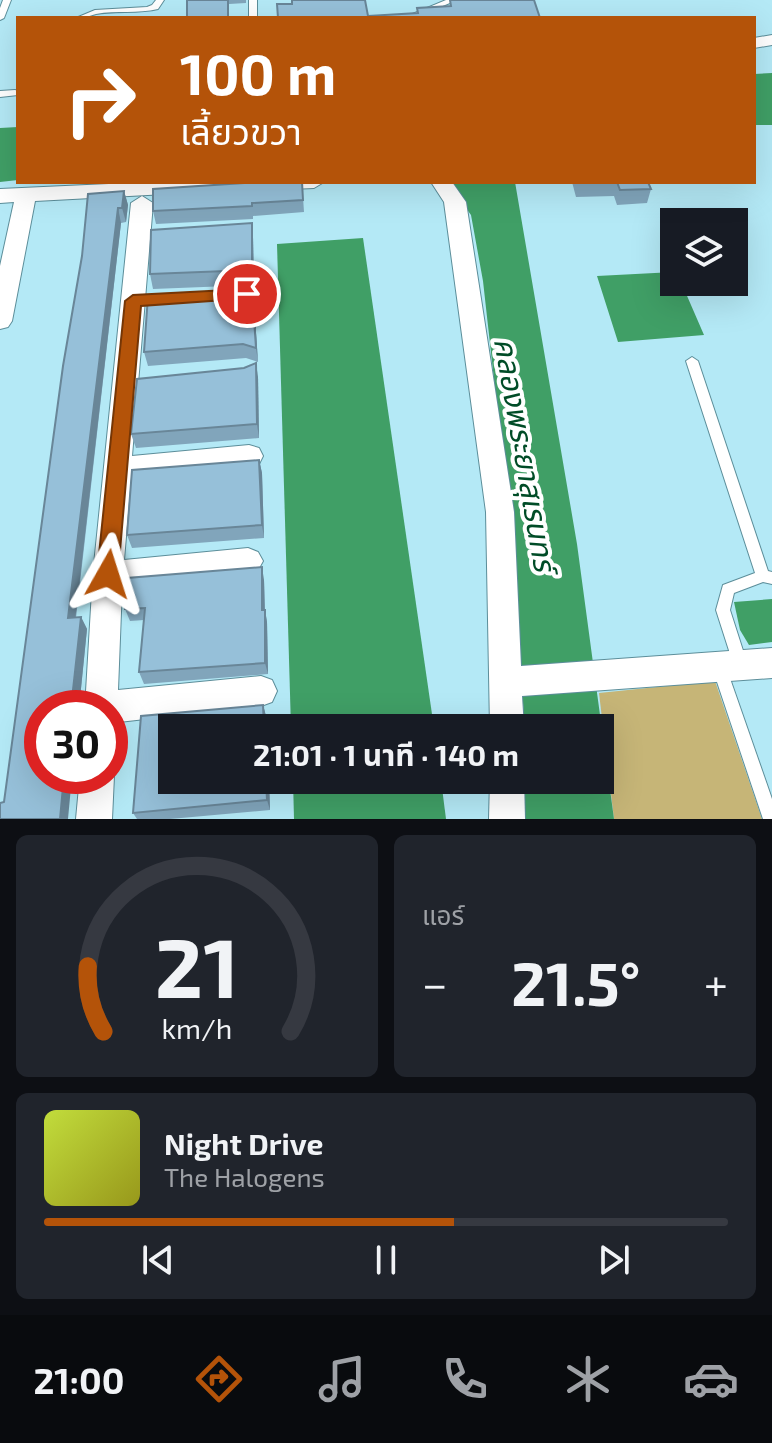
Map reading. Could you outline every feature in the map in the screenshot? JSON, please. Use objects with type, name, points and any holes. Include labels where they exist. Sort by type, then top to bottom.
[{"type":"street","points":[[0,196],[240,184]]},
{"type":"street","points":[[442,184],[455,202],[486,401],[500,512],[515,683],[509,714]]},
{"type":"street","points":[[0,319],[25,200]]},
{"type":"street","points":[[102,690],[108,574],[142,203]]},
{"type":"street","points":[[138,235],[166,233]]},
{"type":"street","points":[[133,301],[162,299]]},
{"type":"street","points":[[127,381],[157,378]]},
{"type":"street","points":[[119,468],[249,456]]},
{"type":"street","points":[[108,574],[248,561]]},
{"type":"street","points":[[515,683],[744,665]]},
{"type":"street","points":[[128,705],[261,691]]},
{"type":"street","points":[[94,819],[96,794]]},
{"type":"street","points":[[507,794],[507,819]]},
{"type":"lane","points":[[0,18],[7,0]]},
{"type":"lane","points":[[85,16],[95,12],[147,9],[155,7],[160,0]]},
{"type":"lane","points":[[412,16],[453,0]]},
{"type":"lane","points":[[0,94],[15,93]]},
{"type":"lane","points":[[692,361],[767,577],[728,589],[723,610],[744,665],[771,819]]},
{"type":"shaded area","points":[[715,681],[762,819],[614,819],[611,794],[614,794],[614,714],[602,714],[599,693]]},
{"type":"water","points":[[772,73],[772,125],[756,125],[756,74]]},
{"type":"water","points":[[16,127],[16,180],[0,182],[0,128]]},
{"type":"water","name":"คลองพระยาสุเรนทร์","points":[[448,184],[515,184],[577,544],[600,714],[524,714],[506,487],[483,281],[471,215]]},
{"type":"water","points":[[363,238],[432,714],[291,714],[277,244]]},
{"type":"water","points":[[660,273],[660,296],[687,296],[704,335],[618,342],[597,276]]},
{"type":"water","points":[[772,599],[772,642],[749,645],[740,630],[734,602]]},
{"type":"water","points":[[293,794],[443,794],[446,819],[294,819]]},
{"type":"water","points":[[523,794],[611,794],[614,819],[522,819]]},
{"type":"building","points":[[187,0],[228,0],[228,16],[187,16]]},
{"type":"building","points":[[292,0],[365,0],[368,16],[278,16],[277,4],[292,4]]},
{"type":"building","points":[[450,0],[534,0],[539,16],[368,16],[418,13],[417,8],[451,6]]},
{"type":"building","points":[[228,184],[302,184],[303,200],[153,211],[153,189]]},
{"type":"building","points":[[618,184],[649,184],[651,189],[620,190]]},
{"type":"building","points":[[124,191],[122,208],[118,208],[68,618],[81,617],[73,690],[24,690],[24,794],[62,794],[60,819],[0,819],[63,366],[82,256],[88,194]]},
{"type":"building","points":[[252,223],[252,270],[150,274],[151,230]]},
{"type":"building","points":[[252,289],[256,348],[243,344],[144,352],[148,296]]},
{"type":"building","points":[[256,363],[257,424],[131,434],[137,379],[244,368]]},
{"type":"building","points":[[259,460],[262,525],[127,535],[132,470]]},
{"type":"building","points":[[262,567],[265,663],[139,672],[145,608],[125,609],[127,578]]},
{"type":"building","points":[[263,705],[263,714],[163,714]]},
{"type":"building","points":[[158,714],[158,794],[267,794],[267,800],[133,813],[141,716]]},
{"type":"route","points":[[108,574],[133,301],[247,294]]}]
